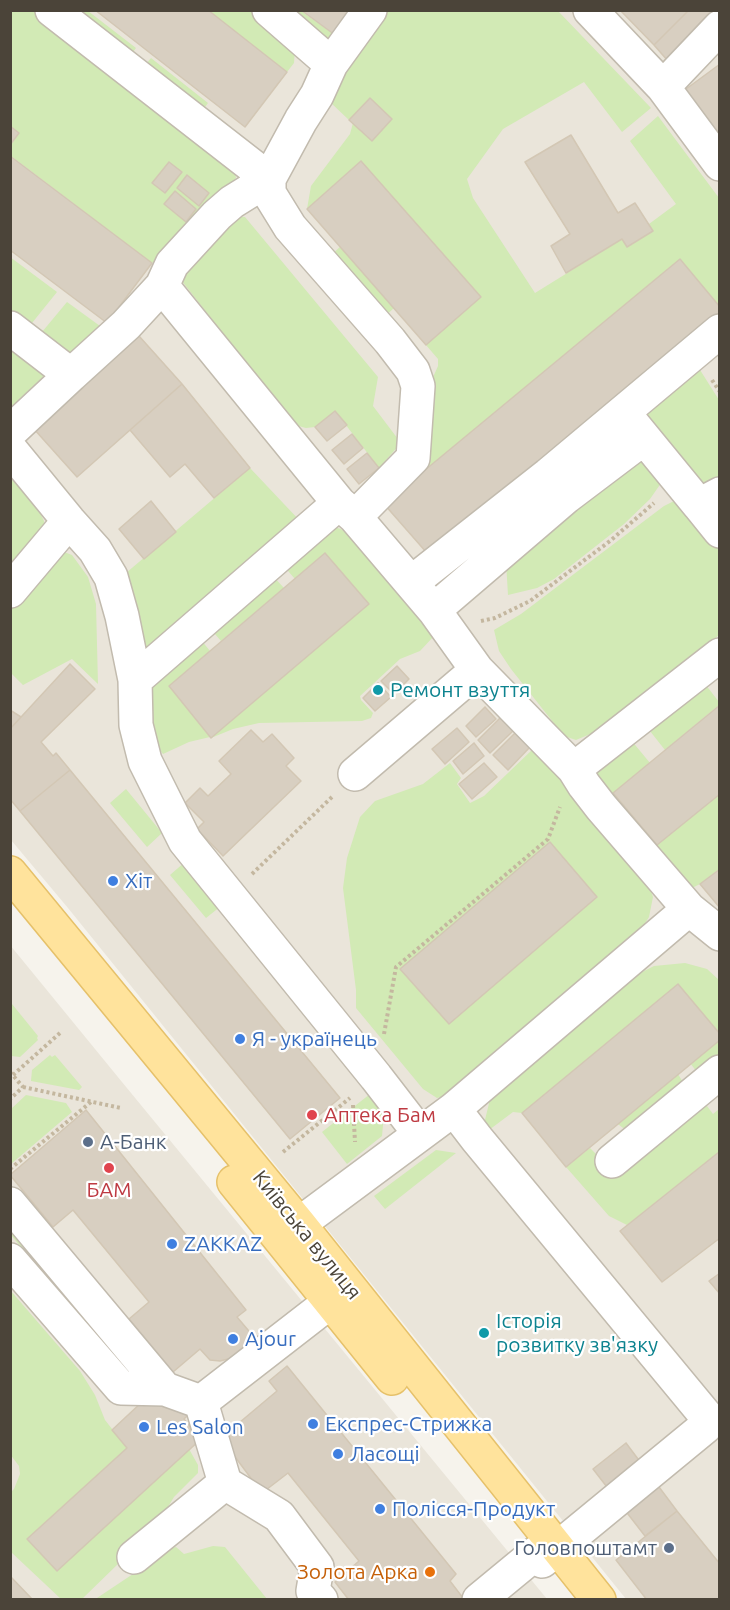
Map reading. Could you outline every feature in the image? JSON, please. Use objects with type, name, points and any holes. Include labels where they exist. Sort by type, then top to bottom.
[{"type":"main road","name":"Київська вулиця","points":[[10,873],[299,1224],[545,1554],[574,1599]]},
{"type":"main road","name":"Київська вулиця","points":[[10,909],[330,1302],[545,1554],[599,1599]]},
{"type":"lane","points":[[52,10],[269,179]]},
{"type":"lane","points":[[269,10],[332,64]]},
{"type":"lane","points":[[135,680],[412,458],[418,386],[413,371],[390,340],[290,227],[269,194],[269,179],[301,120],[317,95],[332,64],[370,10]]},
{"type":"lane","points":[[590,10],[663,87],[720,164]]},
{"type":"lane","points":[[663,87],[720,27]]},
{"type":"lane","points":[[10,432],[126,325],[162,286],[172,264],[217,215],[232,202],[269,179]]},
{"type":"lane","points":[[162,286],[347,510],[411,583],[477,670],[574,769],[601,807],[689,909],[720,934]]},
{"type":"lane","points":[[10,328],[71,375]]},
{"type":"lane","points":[[411,583],[548,475],[720,331]]},
{"type":"lane","points":[[622,411],[678,479],[709,500],[720,531]]},
{"type":"lane","points":[[439,618],[566,497],[644,438]]},
{"type":"lane","points":[[10,449],[69,522],[95,550],[111,577],[122,616],[135,680],[136,725],[145,761],[185,841],[420,1134]]},
{"type":"lane","points":[[10,591],[69,522]]},
{"type":"lane","points":[[574,769],[720,655]]},
{"type":"lane","points":[[355,774],[477,670]]},
{"type":"lane","points":[[299,1224],[454,1109],[689,909]]},
{"type":"lane","points":[[612,1161],[720,1072]]},
{"type":"lane","points":[[454,1109],[707,1417],[705,1427],[545,1554],[479,1599]]},
{"type":"lane","points":[[10,1204],[165,1389]]},
{"type":"lane","points":[[10,1260],[121,1388],[165,1389],[201,1402]]},
{"type":"lane","points":[[201,1402],[330,1302]]},
{"type":"lane","points":[[83,1344],[109,1322]]},
{"type":"lane","points":[[201,1402],[225,1483],[279,1516],[317,1567],[313,1591],[321,1599]]},
{"type":"lane","points":[[134,1557],[225,1483]]},
{"type":"path","points":[[439,618],[472,623],[495,618],[530,601],[610,541],[678,479]]},
{"type":"path","points":[[376,1077],[396,967],[548,839],[574,769]]},
{"type":"path","points":[[229,896],[355,774]]},
{"type":"path","points":[[60,1033],[12,1074],[23,1087],[121,1108]]},
{"type":"path","points":[[10,1099],[23,1087]]},
{"type":"path","points":[[283,1153],[353,1096],[356,1181]]},
{"type":"path","points":[[10,1168],[91,1102]]},
{"type":"shaded area","points":[[10,11],[719,11],[719,1599],[626,1599],[11,840]]},
{"type":"shaded area","points":[[10,945],[122,1082],[547,1599],[11,1599]]},
{"type":"green space","points":[[10,11],[35,11],[227,157],[234,167],[236,178],[187,240],[152,263],[11,156],[11,145],[19,133],[11,126]]},
{"type":"green space","points":[[70,11],[88,11],[136,48],[127,60]]},
{"type":"green space","points":[[208,11],[251,11],[291,42],[295,50],[294,63],[287,72]]},
{"type":"green space","points":[[279,11],[301,11],[335,35],[326,46]]},
{"type":"green space","points":[[387,11],[558,11],[651,108],[622,132],[584,82],[503,129],[467,179],[473,198],[535,293],[622,239],[628,247],[653,231],[649,224],[676,204],[630,141],[658,116],[719,198],[719,307],[680,259],[424,471],[419,463],[430,384],[438,366],[438,359],[426,345],[481,297],[361,161],[307,209],[311,186],[350,134],[353,123],[372,141],[392,119],[370,98],[349,120],[330,102],[340,73]]},
{"type":"green space","points":[[151,58],[208,103],[199,115],[140,71]]},
{"type":"green space","points":[[230,216],[245,217],[378,377],[373,406],[401,443],[379,468],[335,411],[315,427],[306,428],[295,425],[174,271]]},
{"type":"green space","points":[[341,246],[394,308],[382,319],[329,257]]},
{"type":"green space","points":[[10,257],[57,292],[27,326],[11,317]]},
{"type":"green space","points":[[67,302],[100,326],[68,357],[41,337],[42,332]]},
{"type":"green space","points":[[11,343],[47,373],[11,407]]},
{"type":"green space","points":[[695,362],[719,400],[719,488],[707,495],[634,414]]},
{"type":"green space","points":[[646,449],[666,476],[650,499],[624,524],[554,579],[537,588],[508,595],[506,562]]},
{"type":"green space","points":[[250,468],[301,522],[146,654],[126,573]]},
{"type":"green space","points":[[10,472],[37,507],[44,521],[46,536],[10,577]]},
{"type":"green space","points":[[678,499],[719,540],[719,635],[600,730],[576,740],[564,736],[499,651],[494,630],[521,614],[664,506]]},
{"type":"green space","points":[[328,525],[341,529],[363,547],[414,597],[434,636],[420,651],[400,659],[360,696],[373,713],[371,718],[362,721],[259,723],[233,729],[211,738],[368,604],[325,553],[295,579],[282,564]]},
{"type":"green space","points":[[57,551],[72,555],[88,577],[96,604],[98,684],[72,659],[23,685],[11,673],[10,607]]},
{"type":"green space","points":[[270,573],[284,588],[221,641],[209,627]]},
{"type":"green space","points":[[197,635],[210,651],[210,737],[189,742],[163,754],[149,727],[148,679]]},
{"type":"green space","points":[[702,680],[719,705],[665,750],[646,726]]},
{"type":"green space","points":[[631,740],[650,763],[614,793],[657,845],[719,794],[719,869],[688,890],[652,852],[593,771]]},
{"type":"green space","points":[[532,750],[586,805],[647,880],[653,897],[649,917],[633,942],[454,1094],[437,1098],[423,1089],[356,1008],[356,990],[343,888],[347,858],[360,817],[375,801],[423,784],[450,763],[461,778],[457,784],[470,803],[484,796]]},
{"type":"green space","points":[[126,789],[162,833],[147,847],[110,803]]},
{"type":"green space","points":[[185,862],[221,906],[206,918],[170,875]]},
{"type":"green space","points":[[685,963],[707,969],[719,980],[719,1034],[678,985],[522,1113],[513,1112],[485,1133],[484,1124],[491,1095],[636,975],[654,966]]},
{"type":"green space","points":[[12,1004],[38,1036],[38,1040],[20,1057],[11,1056]]},
{"type":"green space","points":[[719,1040],[719,1055],[697,1072],[690,1063]]},
{"type":"green space","points":[[50,1055],[52,1057],[55,1055],[82,1087],[79,1090],[31,1081],[32,1070]]},
{"type":"green space","points":[[678,1074],[684,1084],[634,1126],[623,1128],[618,1124]]},
{"type":"green space","points":[[370,1094],[384,1114],[382,1136],[347,1164],[322,1132]]},
{"type":"green space","points":[[26,1095],[66,1103],[72,1112],[11,1164],[11,1109]]},
{"type":"green space","points":[[701,1098],[713,1114],[719,1109],[719,1152],[627,1225],[609,1216],[566,1167],[590,1148],[612,1170]]},
{"type":"green space","points":[[436,1150],[456,1153],[385,1209],[374,1196]]},
{"type":"green space","points":[[10,1213],[97,1317],[86,1325],[11,1235]]},
{"type":"green space","points":[[10,1290],[80,1371],[95,1395],[105,1420],[127,1448],[27,1539],[57,1571],[189,1449],[198,1465],[198,1473],[174,1497],[155,1528],[82,1599],[61,1599],[11,1552],[11,1492],[20,1474],[19,1466],[10,1454]]},
{"type":"green space","points":[[213,1546],[225,1547],[267,1599],[94,1600],[172,1548],[176,1547],[184,1554]]},
{"type":"building","points":[[95,10],[208,10],[287,72],[245,127]]},
{"type":"building","points":[[301,10],[354,10],[335,35]]},
{"type":"building","points":[[620,10],[689,10],[654,45]]},
{"type":"building","points":[[689,10],[710,10],[715,16],[668,61],[654,45]]},
{"type":"building","points":[[720,64],[720,143],[682,92]]},
{"type":"building","points":[[370,98],[392,119],[372,141],[349,120]]},
{"type":"building","points":[[10,126],[19,133],[10,145]]},
{"type":"building","points":[[571,135],[618,213],[635,203],[653,231],[627,247],[622,239],[566,273],[551,246],[570,234],[525,162]]},
{"type":"building","points":[[10,156],[152,263],[107,323],[10,250]]},
{"type":"building","points":[[361,161],[481,297],[426,345],[307,209]]},
{"type":"building","points":[[169,162],[182,172],[165,193],[152,183]]},
{"type":"building","points":[[187,175],[209,193],[199,206],[177,188]]},
{"type":"building","points":[[175,191],[196,209],[186,222],[164,204]]},
{"type":"building","points":[[680,259],[720,307],[720,312],[427,553],[384,504]]},
{"type":"building","points":[[139,336],[182,384],[77,477],[34,429]]},
{"type":"building","points":[[182,384],[250,468],[214,498],[185,464],[170,477],[130,430]]},
{"type":"building","points":[[335,411],[347,425],[327,441],[315,427]]},
{"type":"building","points":[[352,434],[363,448],[344,464],[332,450]]},
{"type":"building","points":[[367,453],[379,468],[359,484],[347,469]]},
{"type":"building","points":[[151,501],[176,532],[144,559],[119,529]]},
{"type":"building","points":[[325,553],[369,604],[211,738],[169,686]]},
{"type":"building","points":[[70,664],[95,689],[41,742],[53,756],[56,753],[70,770],[20,811],[10,799],[10,729]]},
{"type":"building","points":[[397,666],[409,679],[394,694],[381,681]]},
{"type":"building","name":"Ремонт взуття","points":[[378,683],[391,697],[375,711],[363,698]]},
{"type":"building","points":[[720,705],[720,794],[657,845],[613,793]]},
{"type":"building","points":[[485,707],[496,719],[476,737],[466,726]]},
{"type":"building","points":[[10,710],[21,717],[10,729]]},
{"type":"building","points":[[501,717],[514,730],[490,753],[478,740]]},
{"type":"building","points":[[457,728],[469,742],[445,764],[432,749]]},
{"type":"building","points":[[251,730],[263,742],[272,734],[294,758],[286,766],[301,781],[223,856],[197,829],[204,822],[185,803],[200,788],[208,796],[231,774],[219,761]]},
{"type":"building","points":[[516,732],[531,746],[508,770],[493,755]]},
{"type":"building","points":[[474,743],[484,756],[463,774],[453,761]]},
{"type":"building","points":[[484,763],[497,777],[472,799],[459,784]]},
{"type":"building","points":[[70,770],[340,1098],[290,1139],[20,811]]},
{"type":"building","points":[[550,842],[597,897],[449,1024],[400,969]]},
{"type":"building","points":[[720,869],[720,908],[700,884]]},
{"type":"building","points":[[678,984],[720,1034],[720,1040],[566,1167],[522,1113]]},
{"type":"building","points":[[86,1110],[246,1310],[237,1317],[259,1343],[236,1357],[220,1361],[210,1360],[200,1349],[173,1372],[129,1319],[149,1302],[73,1210],[53,1227],[10,1175]]},
{"type":"building","points":[[719,1152],[720,1238],[662,1282],[620,1231]]},
{"type":"building","points":[[720,1273],[720,1294],[709,1281]]},
{"type":"building","points":[[287,1366],[456,1574],[450,1581],[463,1598],[462,1600],[349,1600],[335,1582],[359,1561],[288,1473],[262,1493],[221,1438],[277,1391],[269,1381]]},
{"type":"building","points":[[143,1401],[183,1402],[191,1412],[184,1419],[201,1439],[57,1571],[27,1539],[127,1448],[112,1430]]},
{"type":"building","points":[[626,1443],[677,1511],[645,1536],[593,1469]]},
{"type":"building","name":"Головпоштамт","points":[[677,1511],[720,1564],[720,1600],[647,1600],[616,1560]]},
{"type":"building","points":[[10,1576],[33,1600],[13,1600],[10,1597]]},
{"type":"place","name":"Ремонт взуття","points":[[378,690]]},
{"type":"place","name":"Хіт","points":[[113,881]]},
{"type":"place","name":"Я - українець","points":[[240,1039]]},
{"type":"place","name":"Аптека Бам","points":[[312,1115]]},
{"type":"place","name":"А-Банк","points":[[88,1142]]},
{"type":"place","name":"БАМ","points":[[109,1168]]},
{"type":"place","name":"ZAKKAZ","points":[[172,1244]]},
{"type":"place","name":"Історія розвитку зв'язку","points":[[484,1333]]},
{"type":"place","name":"Ajour","points":[[233,1339]]},
{"type":"place","name":"Експрес-Стрижка","points":[[313,1424]]},
{"type":"place","name":"Les Salon","points":[[144,1427]]},
{"type":"place","name":"Ласощі","points":[[338,1454]]},
{"type":"place","name":"Полісся-Продукт","points":[[380,1509]]},
{"type":"place","name":"Головпоштамт","points":[[669,1548]]},
{"type":"place","name":"Золота Арка","points":[[430,1572]]}]
